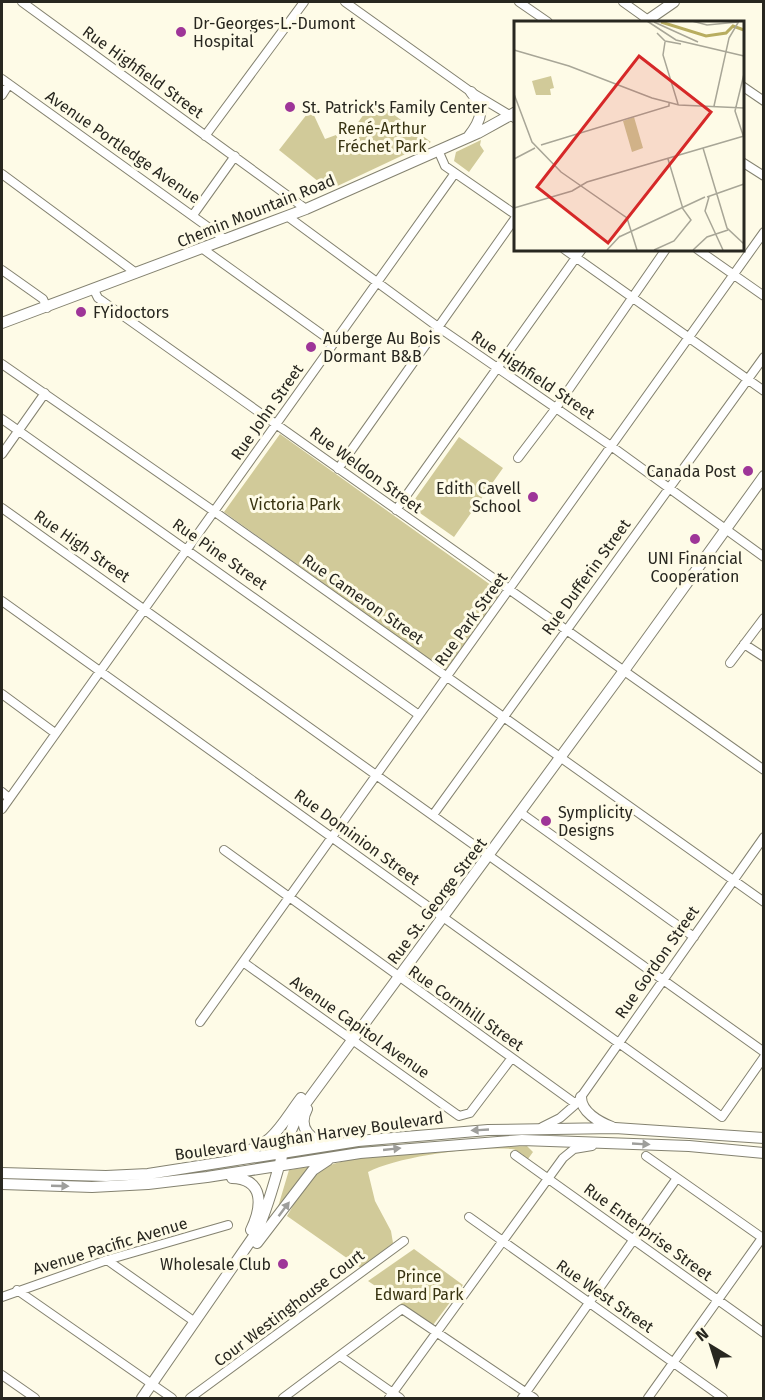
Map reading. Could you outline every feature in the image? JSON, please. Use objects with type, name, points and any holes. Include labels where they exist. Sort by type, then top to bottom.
[{"type":"main road","points":[[649,21],[674,2]]},
{"type":"main road","points":[[468,137],[479,123],[481,112],[471,92]]},
{"type":"main road","name":"Chemin Mountain Road","points":[[5,322],[306,209],[514,115]]},
{"type":"main road","points":[[2,332],[5,322]]},
{"type":"main road","name":"Rue St. George Street","points":[[220,1287],[261,1224],[296,1119],[329,1070],[521,813],[764,476]]},
{"type":"main road","points":[[329,1070],[304,1114],[305,1130],[319,1142],[358,1142]]},
{"type":"main road","points":[[161,1172],[248,1151],[266,1144],[308,1090],[329,1070]]},
{"type":"main road","points":[[578,1100],[596,1119],[615,1128]]},
{"type":"main road","name":"Boulevard Vaughan Harvey Boulevard","points":[[2,1173],[106,1176],[161,1172],[358,1142],[446,1132],[566,1127],[764,1138]]},
{"type":"main road","name":"Boulevard Vaughan Harvey Boulevard","points":[[2,1184],[92,1187],[207,1177],[334,1156],[460,1143],[562,1140],[764,1153]]},
{"type":"main road","points":[[142,1398],[220,1287],[313,1170],[334,1156]]},
{"type":"main road","points":[[207,1177],[248,1180],[254,1186],[259,1199],[251,1232],[220,1287]]},
{"type":"street","name":"Rue Highfield Street","points":[[22,2],[306,209]]},
{"type":"street","points":[[205,136],[304,2]]},
{"type":"street","points":[[345,2],[471,92],[514,115]]},
{"type":"street","points":[[519,2],[547,21]]},
{"type":"street","points":[[622,2],[647,21]]},
{"type":"street","points":[[2,95],[5,82]]},
{"type":"street","name":"Avenue Portledge Avenue","points":[[5,82],[226,240]]},
{"type":"street","points":[[744,87],[764,101]]},
{"type":"street","points":[[438,150],[445,166],[514,215]]},
{"type":"street","points":[[194,215],[235,156]]},
{"type":"street","points":[[744,163],[764,176]]},
{"type":"street","name":"Rue John Street","points":[[2,809],[455,173]]},
{"type":"street","points":[[2,174],[136,273]]},
{"type":"street","name":"Rue Highfield Street","points":[[287,216],[438,327],[611,446],[764,557]]},
{"type":"street","points":[[338,469],[514,219]]},
{"type":"street","name":"Rue Park Street","points":[[200,1022],[764,232]]},
{"type":"street","points":[[203,249],[334,343]]},
{"type":"street","points":[[565,250],[764,392]]},
{"type":"street","points":[[396,510],[581,250]]},
{"type":"street","points":[[518,458],[556,408],[665,250]]},
{"type":"street","points":[[698,250],[764,296]]},
{"type":"street","points":[[2,270],[43,299],[47,308]]},
{"type":"street","name":"Rue Weldon Street","points":[[94,290],[98,298],[764,770]]},
{"type":"street","name":"Rue Dufferin Street","points":[[433,815],[764,357]]},
{"type":"street","name":"Rue Cameron Street","points":[[2,364],[215,512],[764,902]]},
{"type":"street","points":[[2,454],[45,393]]},
{"type":"street","name":"Rue Pine Street","points":[[2,419],[187,548],[419,715]]},
{"type":"street","name":"Rue High Street","points":[[2,508],[378,775],[488,857],[764,1054]]},
{"type":"street","name":"Rue Dominion Street","points":[[2,601],[722,1117],[764,1054]]},
{"type":"street","points":[[730,663],[764,618]]},
{"type":"street","points":[[744,644],[764,657]]},
{"type":"street","points":[[2,694],[55,733]]},
{"type":"street","points":[[2,792],[9,798]]},
{"type":"street","points":[[521,813],[694,937]]},
{"type":"street","name":"Rue Gordon Street","points":[[538,1128],[558,1120],[578,1100],[764,837]]},
{"type":"street","name":"Rue Cornhill Street","points":[[224,850],[511,1059],[578,1100]]},
{"type":"street","name":"Avenue Capitol Avenue","points":[[243,962],[459,1116],[470,1113],[511,1059]]},
{"type":"street","name":"Rue Gordon Street","points":[[562,1140],[578,1100]]},
{"type":"street","points":[[340,1356],[394,1397],[437,1332],[504,1243],[563,1158],[574,1149],[616,1143]]},
{"type":"street","name":"Rue Enterprise Street","points":[[515,1155],[764,1333]]},
{"type":"street","points":[[646,1156],[763,1238],[648,1398]]},
{"type":"street","points":[[283,1398],[402,1309],[527,1397],[589,1303],[677,1178]]},
{"type":"street","name":"Rue West Street","points":[[469,1217],[723,1398]]},
{"type":"street","name":"Avenue Pacific Avenue","points":[[2,1297],[107,1260],[228,1225]]},
{"type":"street","name":"Cour Westinghouse Court","points":[[190,1398],[404,1241]]},
{"type":"street","points":[[107,1260],[195,1322]]},
{"type":"street","points":[[17,1290],[151,1386],[172,1398]]},
{"type":"street","points":[[2,1375],[35,1398]]},
{"type":"green space","name":"René-Arthur Fréchet Park","points":[[374,100],[431,142],[329,190],[279,150],[311,109],[325,139],[336,135],[341,144],[357,136],[354,128]]},
{"type":"green space","points":[[481,140],[480,145],[484,151],[469,172],[454,161],[456,152]]},
{"type":"green space","name":"Victoria Park","points":[[280,434],[502,593],[446,671],[224,512]]},
{"type":"green space","points":[[459,437],[503,468],[454,537],[410,506]]},
{"type":"green space","points":[[527,1146],[533,1152],[528,1159],[512,1149],[479,1149],[438,1153],[398,1161],[368,1172],[375,1201],[391,1231],[393,1243],[361,1268],[287,1216],[313,1175],[334,1164],[386,1154],[418,1151]]},
{"type":"green space","points":[[307,1167],[309,1169],[278,1207],[289,1170]]},
{"type":"green space","name":"Prince Edward Park","points":[[414,1249],[463,1285],[433,1325],[368,1281]]},
{"type":"place","name":"Dr-Georges-L.-Dumont Hospital","points":[[181,32]]},
{"type":"place","name":"St. Patrick's Family Center","points":[[290,107]]},
{"type":"place","name":"FYidoctors","points":[[81,312]]},
{"type":"place","name":"Auberge Au Bois Dormant B&B","points":[[311,347]]},
{"type":"place","name":"Canada Post","points":[[748,471]]},
{"type":"place","name":"Edith Cavell School","points":[[533,497]]},
{"type":"place","name":"UNI Financial Cooperation","points":[[695,539]]},
{"type":"place","name":"Symplicity Designs","points":[[546,821]]},
{"type":"place","name":"Wholesale Club","points":[[283,1264]]}]
